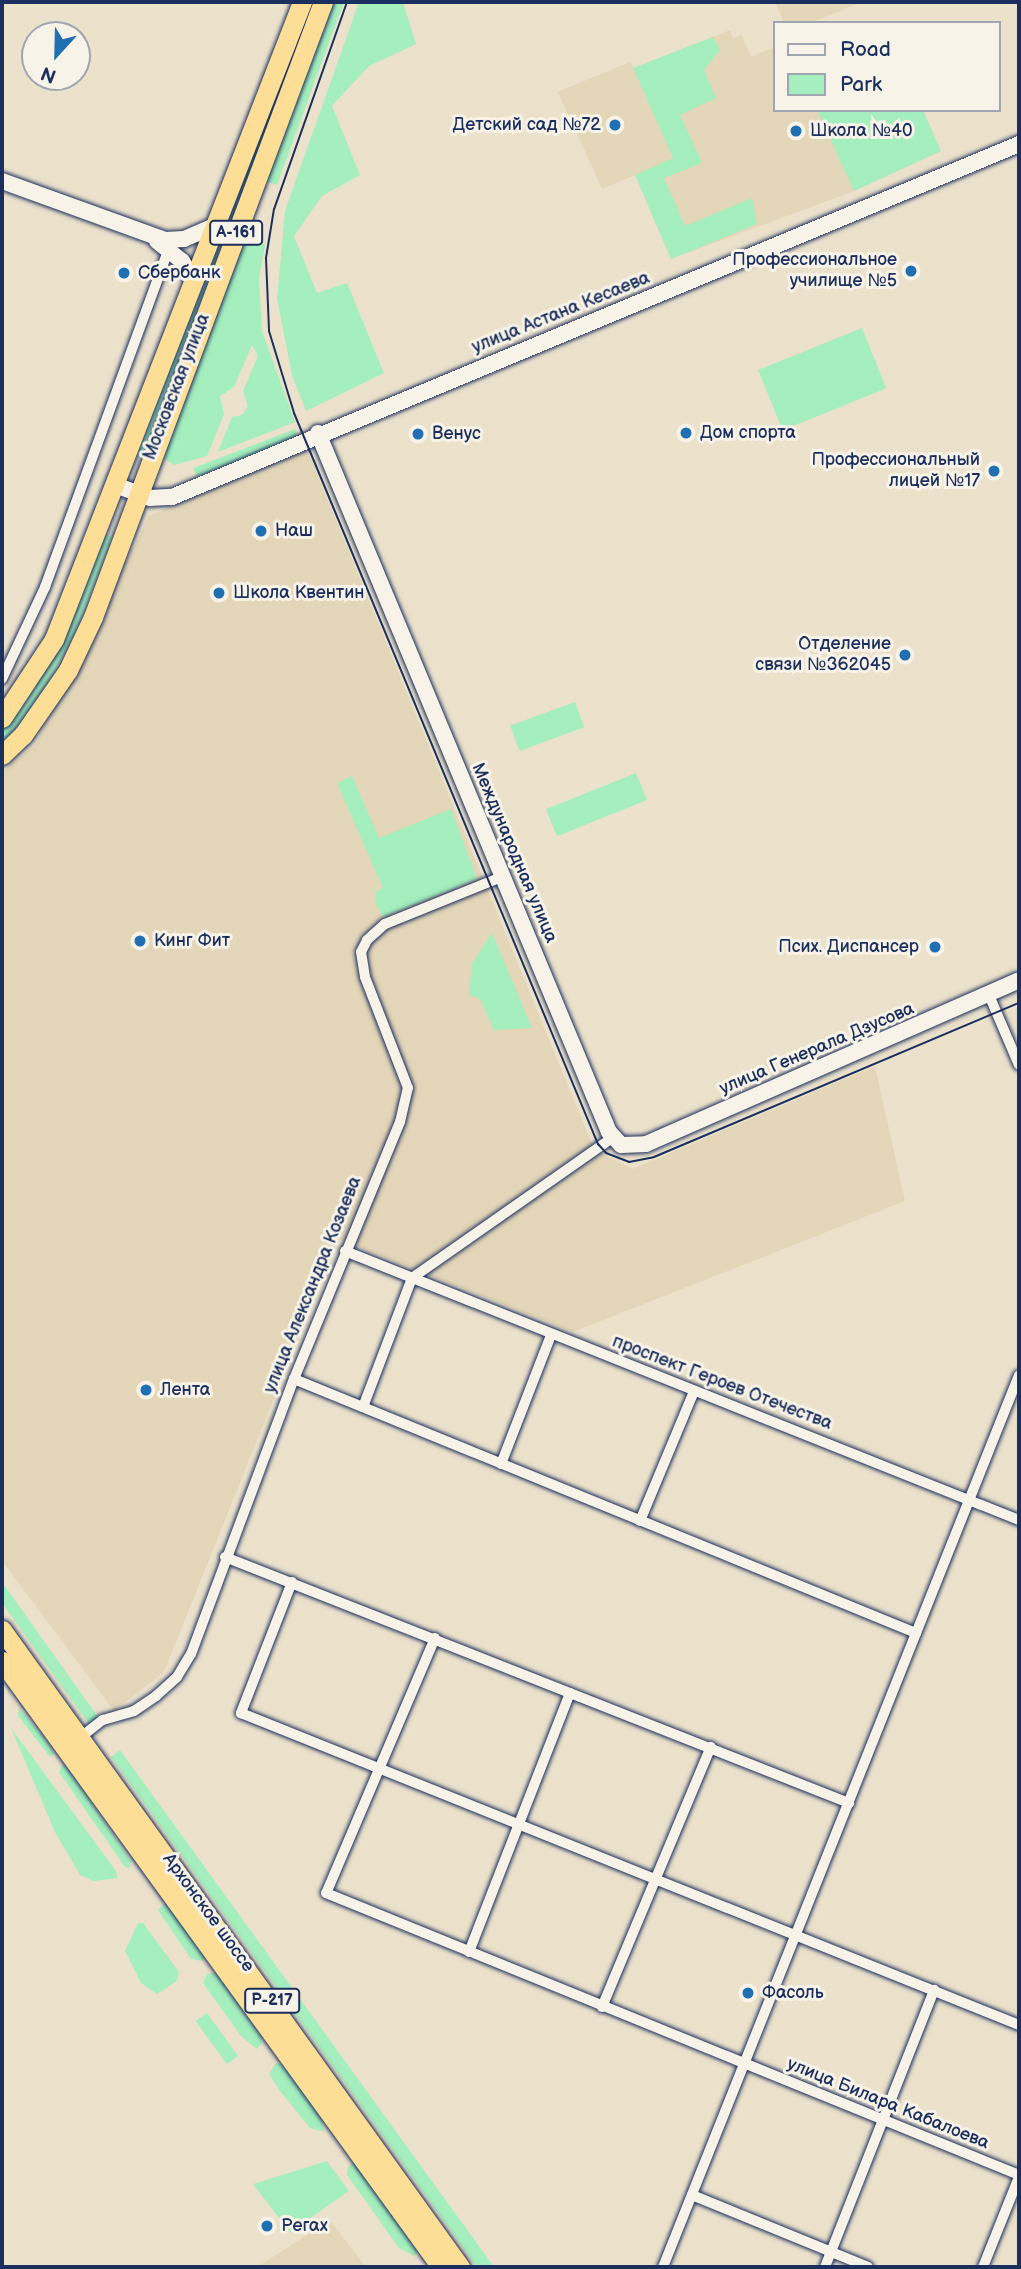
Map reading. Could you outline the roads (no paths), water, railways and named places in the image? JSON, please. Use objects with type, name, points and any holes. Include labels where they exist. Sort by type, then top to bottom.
[{"type":"highway","name":"Московская улица","points":[[2,718],[54,639],[302,2]]},
{"type":"highway","name":"Московская улица","points":[[2,755],[23,735],[68,670],[138,493],[323,2]]},
{"type":"highway","name":"Архонское шоссе","points":[[2,1630],[74,1743],[441,2267]]},
{"type":"highway","name":"Архонское шоссе","points":[[2,1661],[74,1743],[460,2267]]},
{"type":"street","name":"улица Астана Кесаева","points":[[115,485],[138,493],[172,497],[318,433],[1019,144]]},
{"type":"street","points":[[2,181],[165,240],[184,239],[215,226]]},
{"type":"street","points":[[143,233],[169,249],[194,282]]},
{"type":"street","points":[[2,679],[45,587],[169,249]]},
{"type":"street","name":"Международная улица","points":[[318,433],[613,1137]]},
{"type":"street","name":"улица Александра Козаева","points":[[74,1743],[103,1720],[134,1711],[177,1677],[191,1654],[225,1557],[294,1379],[400,1122],[408,1088],[365,977],[361,952],[374,930],[384,924],[505,876]]},
{"type":"street","name":"улица Генерала Дзусова","points":[[613,1137],[629,1148],[646,1144],[1019,980]]},
{"type":"street","points":[[989,995],[1019,1065]]},
{"type":"street","points":[[363,1408],[412,1278],[593,1156],[613,1137]]},
{"type":"street","name":"проспект Героев Отечества","points":[[345,1251],[1019,1520]]},
{"type":"street","points":[[501,1464],[551,1335]]},
{"type":"street","points":[[663,2267],[1019,1375]]},
{"type":"street","points":[[294,1379],[916,1633]]},
{"type":"street","points":[[640,1521],[694,1391]]},
{"type":"street","points":[[225,1557],[849,1803]]},
{"type":"street","points":[[292,1582],[241,1713],[1019,2025]]},
{"type":"street","name":"улица Билара Кабалоева","points":[[435,1638],[377,1768],[326,1893],[1019,2176]]},
{"type":"street","points":[[469,1952],[570,1693]]},
{"type":"street","points":[[602,2007],[711,1747]]},
{"type":"street","points":[[825,2267],[934,1990]]},
{"type":"street","points":[[983,2267],[1019,2176]]},
{"type":"street","points":[[692,2195],[868,2267]]},
{"type":"tram line","points":[[347,2],[274,209],[266,258],[269,331],[294,413],[598,1144],[606,1153],[629,1162],[654,1157],[1019,1003]]},
{"type":"place","name":"Детский сад №72","points":[[615,125]]},
{"type":"place","name":"Школа №40","points":[[796,131]]},
{"type":"place","name":"Профессиональное училище №5","points":[[911,271]]},
{"type":"place","name":"Сбербанк","points":[[124,273]]},
{"type":"place","name":"Дом спорта","points":[[686,433]]},
{"type":"place","name":"Венус","points":[[418,434]]},
{"type":"place","name":"Профессиональный лицей №17","points":[[994,471]]},
{"type":"place","name":"Наш","points":[[261,531]]},
{"type":"place","name":"Школа Квентин","points":[[219,593]]},
{"type":"place","name":"Отделение связи №362045","points":[[905,655]]},
{"type":"place","name":"Кинг Фит","points":[[140,941]]},
{"type":"place","name":"Псих. Диспансер","points":[[935,947]]},
{"type":"place","name":"Лента","points":[[146,1390]]},
{"type":"place","name":"Фасоль","points":[[748,1993]]},
{"type":"place","name":"Регах","points":[[267,2226]]}]
